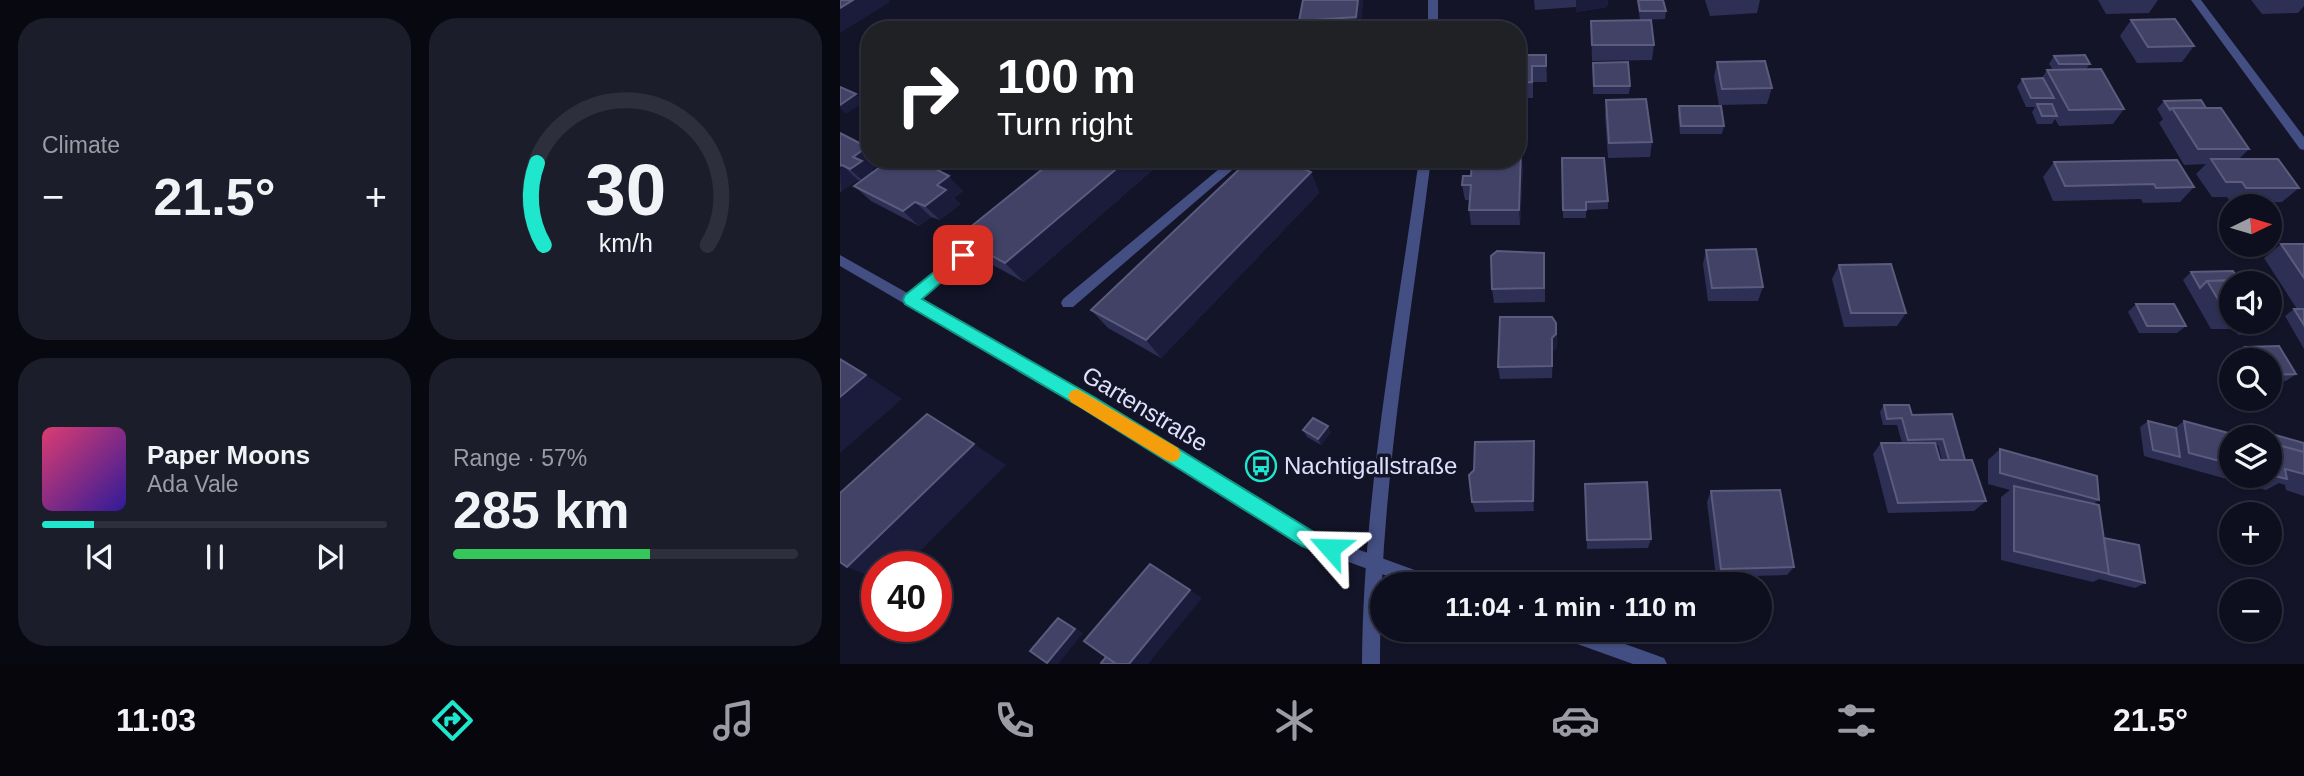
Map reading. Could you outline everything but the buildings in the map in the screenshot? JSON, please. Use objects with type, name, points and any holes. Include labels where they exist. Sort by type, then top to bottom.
[{"type":"street","points":[[1433,0],[1433,21]]},
{"type":"street","points":[[2196,0],[2304,146]]},
{"type":"street","points":[[1068,303],[1228,168]]},
{"type":"street","points":[[1371,664],[1377,518],[1424,168]]},
{"type":"street","points":[[911,300],[995,228]]},
{"type":"street","name":"Gartenstraße","points":[[840,260],[1088,402],[1308,539],[1397,572]]},
{"type":"street","points":[[1595,642],[1658,664]]},
{"type":"slow traffic","points":[[1077,396],[1172,454]]},
{"type":"place","name":"Nachtigallstraße","points":[[1261,466]]},
{"type":"route","points":[[963,255],[911,300],[1088,402],[1308,539],[1330,548]]}]
